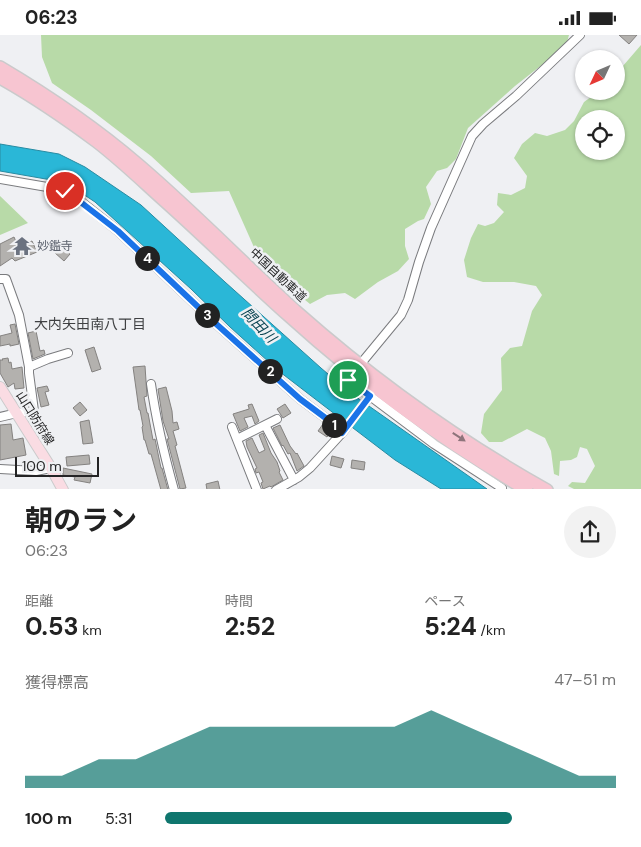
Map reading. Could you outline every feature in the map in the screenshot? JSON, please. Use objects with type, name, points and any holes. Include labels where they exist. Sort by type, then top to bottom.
[{"type":"highway","name":"中国自動車道","points":[[0,67],[67,109],[133,160],[297,311],[368,372],[437,422],[498,462],[547,489]]},
{"type":"highway","name":"中国自動車道","points":[[0,77],[62,116],[98,143],[134,173],[290,318],[363,379],[431,430],[527,489]]},
{"type":"main road","name":"山口防府線","points":[[0,387],[63,489]]},
{"type":"street","points":[[364,361],[405,308],[431,227],[472,136],[483,124],[516,97],[580,35]]},
{"type":"street","points":[[0,179],[53,188],[65,191],[74,197],[118,231],[214,322],[300,399],[344,430]]},
{"type":"street","points":[[0,279],[6,279],[19,315],[29,367],[34,411],[0,417]]},
{"type":"street","points":[[29,367],[68,353]]},
{"type":"street","points":[[348,380],[368,398],[503,489]]},
{"type":"street","points":[[151,384],[162,445],[174,489]]},
{"type":"street","points":[[276,489],[294,480],[310,468],[344,430],[368,398]]},
{"type":"street","points":[[237,439],[277,419]]},
{"type":"street","points":[[265,425],[294,480]]},
{"type":"street","points":[[232,427],[257,489]]},
{"type":"street","points":[[0,469],[36,471],[51,468]]},
{"type":"green space","points":[[41,35],[569,35],[566,46],[515,86],[468,128],[456,159],[447,168],[437,171],[426,187],[431,204],[424,219],[405,229],[405,246],[409,259],[398,271],[378,282],[355,299],[345,293],[327,295],[310,304],[294,291],[257,254],[229,191],[191,193],[151,156],[52,83],[42,57]]},
{"type":"green space","points":[[641,45],[641,489],[574,489],[568,486],[572,482],[585,483],[595,466],[587,449],[580,447],[577,457],[571,460],[560,461],[559,476],[554,474],[551,451],[545,438],[527,429],[502,442],[489,442],[481,433],[484,414],[502,390],[501,358],[510,348],[522,346],[532,311],[542,295],[536,286],[514,282],[483,282],[467,277],[464,260],[478,224],[485,226],[494,223],[504,212],[497,205],[498,193],[511,195],[525,188],[527,176],[514,158],[522,144],[535,133],[547,136],[565,130],[575,119],[575,160],[625,160],[625,110],[580,110],[587,100],[625,100],[625,64]]},
{"type":"green space","points":[[0,196],[28,223],[0,235]]},
{"type":"water","name":"問田川","points":[[0,144],[59,154],[85,167],[141,205],[349,392],[487,489],[441,489],[395,460],[280,372],[95,202],[63,182],[0,171]]},
{"type":"building","points":[[619,35],[637,35],[629,44]]},
{"type":"building","points":[[14,237],[18,246],[32,241],[37,252],[15,261],[12,258],[0,266],[0,244]]},
{"type":"building","points":[[60,246],[70,254],[64,261],[54,252]]},
{"type":"building","points":[[15,324],[19,344],[0,346],[0,336],[12,333],[10,325]]},
{"type":"building","points":[[36,331],[40,351],[44,350],[45,354],[33,359],[28,333]]},
{"type":"building","points":[[94,347],[101,369],[92,372],[85,350]]},
{"type":"building","points":[[8,358],[12,369],[22,367],[24,388],[15,389],[14,383],[8,387],[0,373],[0,360]]},
{"type":"building","points":[[145,366],[147,396],[144,397],[153,440],[155,439],[168,489],[161,489],[151,454],[149,454],[144,440],[133,367]]},
{"type":"building","points":[[47,386],[49,391],[45,392],[49,405],[41,407],[37,388]]},
{"type":"building","points":[[166,387],[173,423],[177,422],[179,429],[173,431],[186,488],[180,489],[163,421],[158,389]]},
{"type":"building","points":[[80,402],[87,410],[80,416],[73,408]]},
{"type":"building","points":[[252,404],[259,421],[255,424],[252,416],[244,418],[248,427],[240,431],[233,414],[249,409],[248,405]]},
{"type":"building","points":[[285,404],[291,413],[283,418],[277,409]]},
{"type":"building","points":[[89,420],[93,443],[83,444],[80,422]]},
{"type":"building","points":[[11,424],[13,440],[23,438],[26,455],[0,460],[0,425]]},
{"type":"building","points":[[323,424],[332,430],[327,437],[318,431]]},
{"type":"building","points":[[280,425],[290,446],[297,453],[304,466],[297,471],[290,453],[288,454],[282,446],[273,428]]},
{"type":"building","points":[[263,433],[277,462],[283,480],[263,489],[261,483],[263,482],[259,472],[256,473],[255,469],[257,468],[246,441],[252,438],[259,453],[265,450],[259,435]]},
{"type":"building","points":[[89,455],[90,464],[67,466],[66,457]]},
{"type":"building","points":[[332,456],[344,459],[341,468],[330,465]]},
{"type":"building","points":[[352,460],[365,462],[364,470],[351,468]]},
{"type":"building","points":[[63,468],[92,474],[90,483],[74,480],[75,477],[63,475]]},
{"type":"building","points":[[218,481],[220,489],[207,489],[206,484]]},
{"type":"place","name":"妙鑑寺","points":[[22,246]]},
{"type":"district","name":"大内矢田南八丁目","points":[[90,324]]},
{"type":"route","points":[[65,191],[118,231],[214,322],[300,399],[335,425],[342,433],[370,396],[348,380]]}]
